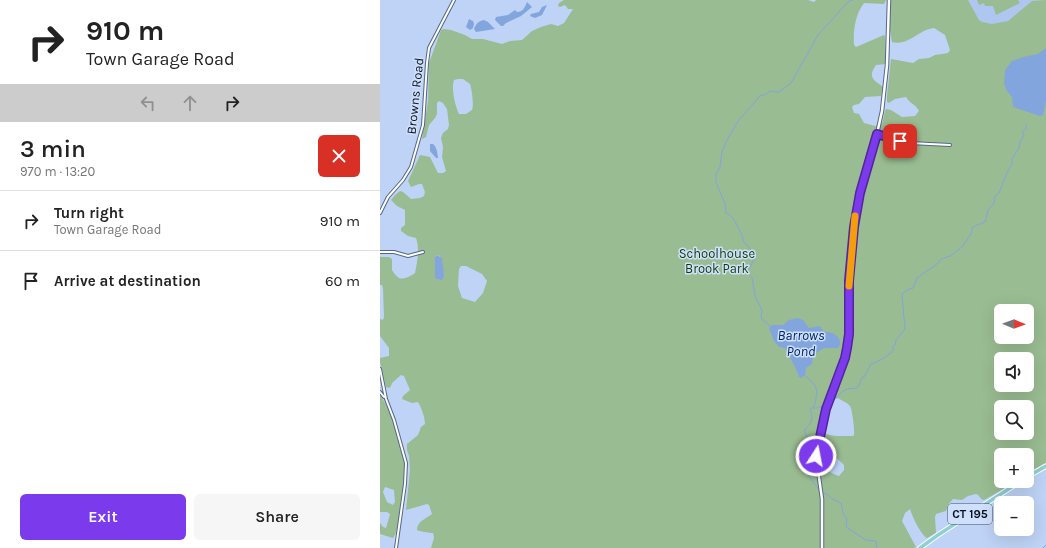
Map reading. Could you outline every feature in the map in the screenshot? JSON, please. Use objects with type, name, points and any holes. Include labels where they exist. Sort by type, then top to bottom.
[{"type":"main road","points":[[1034,473],[1046,466]]},
{"type":"main road","name":"CT 195","points":[[920,548],[1010,488]]},
{"type":"street","name":"Browns Road","points":[[380,213],[385,201],[404,180],[411,167],[422,125],[429,48],[454,0]]},
{"type":"street","points":[[822,548],[821,492],[816,456],[826,409],[845,358],[847,348],[849,334],[849,281],[854,227],[860,193],[882,111],[887,65],[889,0]]},
{"type":"street","points":[[877,134],[910,143],[950,145]]},
{"type":"street","points":[[380,252],[394,252],[408,256],[423,252]]},
{"type":"street","points":[[380,369],[386,399],[396,424],[406,464],[406,484],[396,548]]},
{"type":"street","points":[[380,392],[386,399]]},
{"type":"shaded area","points":[[968,0],[1044,0],[1009,21],[992,25],[984,24],[977,18]]},
{"type":"green space","name":"Schoolhouse Brook Park","points":[[564,0],[808,0],[814,2],[816,0],[886,0],[884,4],[864,3],[858,13],[854,29],[854,45],[856,47],[884,35],[885,36],[886,64],[876,65],[872,73],[873,78],[883,87],[881,96],[865,97],[859,104],[852,107],[854,113],[859,114],[864,123],[875,126],[882,124],[886,109],[891,110],[902,117],[915,116],[919,111],[916,106],[906,97],[895,99],[889,103],[887,102],[891,59],[913,63],[919,59],[948,53],[950,50],[945,35],[934,28],[928,29],[904,42],[892,42],[889,25],[891,0],[968,0],[979,20],[992,24],[1008,21],[1032,1],[1046,0],[1046,463],[1034,471],[1034,448],[994,448],[994,488],[1005,488],[984,500],[976,494],[968,496],[962,500],[953,499],[948,505],[946,511],[936,514],[936,533],[927,538],[920,529],[910,509],[905,513],[902,521],[916,547],[914,548],[431,548],[434,538],[433,533],[417,530],[418,524],[432,514],[429,505],[427,504],[406,510],[410,470],[407,444],[418,435],[421,427],[425,424],[424,415],[418,402],[412,403],[402,399],[403,396],[410,390],[404,376],[401,375],[389,388],[386,387],[380,362],[380,358],[389,356],[389,348],[380,336],[380,319],[383,320],[384,317],[383,288],[382,285],[380,285],[380,257],[389,257],[392,259],[392,270],[398,277],[403,278],[415,273],[418,256],[416,238],[408,236],[401,231],[401,228],[405,225],[405,210],[397,206],[391,200],[400,191],[411,199],[424,196],[425,192],[422,184],[411,187],[408,181],[420,155],[430,157],[438,173],[443,173],[446,171],[442,157],[443,147],[441,138],[443,133],[448,129],[449,125],[447,109],[443,103],[439,101],[437,103],[437,114],[429,125],[426,137],[422,139],[428,101],[429,63],[441,30],[451,30],[472,39],[483,39],[502,44],[510,41],[522,40],[532,31],[541,27],[551,24],[558,26],[564,23],[573,9],[568,9],[565,5],[560,7],[558,6],[559,3]],"holes":[[[463,79],[470,84],[473,108],[466,114],[459,114],[456,106],[453,88],[454,80]],[[437,255],[440,256],[444,276],[435,276],[435,257]],[[461,266],[466,266],[482,274],[487,281],[483,293],[475,302],[462,298],[458,286],[459,269]],[[838,398],[850,406],[854,424],[853,436],[831,435],[820,431],[826,403]],[[827,452],[836,457],[844,465],[844,470],[839,476],[824,467],[822,464],[823,457]]]},
{"type":"green space","points":[[977,0],[1018,0],[1020,3],[996,15],[993,6],[985,6],[984,3],[979,5]]},
{"type":"green space","points":[[380,395],[388,409],[395,427],[404,462],[405,476],[403,497],[397,528],[393,538],[380,534],[380,523],[386,528],[390,514],[387,512],[380,512]],"holes":[[[385,487],[394,490],[395,502],[393,505],[387,502],[383,492]]]},
{"type":"water","points":[[527,2],[532,7],[521,16],[503,26],[495,20],[496,17],[508,15],[515,10],[517,12],[521,11]]},
{"type":"water","points":[[547,5],[542,15],[535,18],[530,16],[531,14],[539,12],[542,7]]},
{"type":"water","points":[[469,19],[473,21],[474,24],[473,28],[470,30],[466,27]]},
{"type":"water","points":[[484,20],[495,29],[476,32],[474,29],[476,24]]},
{"type":"water","points":[[1046,48],[1046,102],[1043,115],[1040,116],[1013,107],[1012,97],[1004,84],[1005,70],[1012,61],[1038,54]]},
{"type":"water","points":[[430,144],[435,146],[438,158],[436,158],[430,151]]},
{"type":"water","points":[[437,255],[442,258],[444,276],[442,280],[435,278],[435,257]]},
{"type":"water","name":"Barrows Pond","points":[[798,318],[803,320],[809,328],[820,326],[824,332],[833,333],[840,340],[838,348],[824,348],[813,355],[812,364],[806,368],[805,375],[801,378],[799,377],[785,348],[779,347],[774,341],[769,328],[772,325],[783,325],[789,320]]},
{"type":"waterway","points":[[770,326],[761,318],[762,310],[755,296],[752,277],[747,272],[753,261],[751,249],[744,242],[742,234],[733,219],[726,213],[725,204],[716,182],[716,174],[720,167],[722,152],[726,142],[738,121],[761,95],[765,95],[770,91],[779,92],[791,83],[818,35],[849,1],[853,0]]},
{"type":"waterway","points":[[829,405],[842,392],[847,389],[857,388],[871,364],[884,358],[894,349],[892,348],[895,345],[896,340],[905,329],[902,294],[913,288],[917,278],[937,264],[941,259],[950,256],[962,247],[972,232],[972,228],[985,222],[988,210],[994,203],[995,196],[999,193],[1012,164],[1012,159],[1019,148],[1020,142],[1024,135],[1022,132],[1026,129],[1026,124]]},
{"type":"waterway","points":[[804,375],[813,382],[817,391],[815,404],[813,407]]},
{"type":"waterway","points":[[825,405],[817,408],[811,408],[811,422],[805,430],[809,439],[805,451],[806,470],[820,491],[841,503],[843,513],[847,519],[846,527],[866,540],[876,541],[876,548]]},
{"type":"waterway","points":[[1043,548],[1046,545]]},
{"type":"slow traffic","points":[[849,286],[855,216]]},
{"type":"route","points":[[816,456],[826,409],[845,358],[847,348],[849,334],[849,281],[854,227],[856,209],[865,172],[877,134],[900,141]]}]
